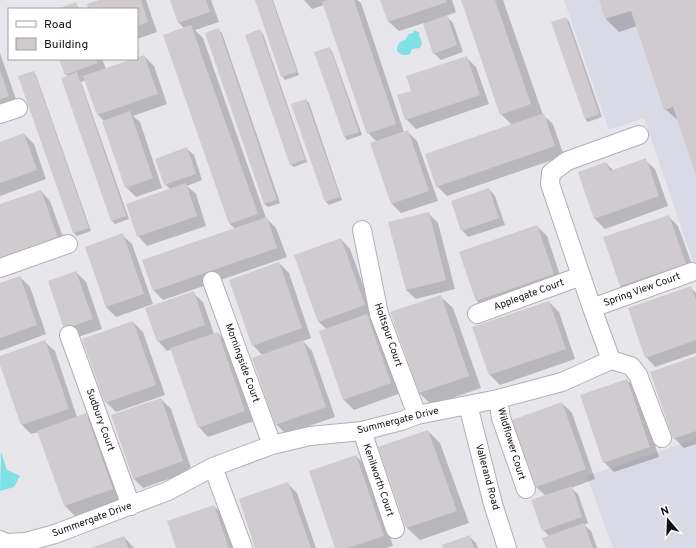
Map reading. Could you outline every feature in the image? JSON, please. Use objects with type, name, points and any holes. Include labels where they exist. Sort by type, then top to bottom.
[{"type":"street","points":[[0,114],[18,108]]},
{"type":"street","points":[[639,135],[567,161],[551,173],[550,184],[611,360],[631,366],[638,375],[662,438]]},
{"type":"street","name":"Holtspur Court","points":[[362,230],[379,314],[417,415]]},
{"type":"street","points":[[0,268],[68,244]]},
{"type":"street","name":"Spring View Court","points":[[592,308],[692,272]]},
{"type":"street","name":"Applegate Court","points":[[477,314],[581,276]]},
{"type":"street","name":"Morningside Court","points":[[212,281],[272,445]]},
{"type":"street","name":"Sudbury Court","points":[[69,335],[131,506]]},
{"type":"street","name":"Summergate Drive","points":[[0,540],[6,543],[58,541],[131,506],[168,492],[213,467],[272,445],[310,436],[362,431],[402,421],[417,415],[498,399],[562,382],[611,360]]},
{"type":"street","name":"Wildflower Court","points":[[498,399],[501,418],[526,489]]},
{"type":"street","name":"Vallerand Road","points":[[468,405],[493,504],[507,548]]},
{"type":"street","name":"Kenilworth Court","points":[[362,431],[395,529]]},
{"type":"street","points":[[213,467],[242,548]]},
{"type":"shaded area","points":[[564,0],[696,0],[696,271],[644,118],[609,130]]},
{"type":"shaded area","points":[[696,439],[696,548],[613,548],[587,476]]},
{"type":"water","points":[[414,30],[420,33],[419,35],[422,43],[420,48],[412,49],[410,54],[401,54],[397,51],[398,45],[405,40],[409,34],[413,33]]},
{"type":"water","points":[[1,452],[7,470],[20,476],[14,487],[0,491]]},
{"type":"building","points":[[99,0],[141,0],[148,22],[138,26],[138,8],[88,8],[87,4]]},
{"type":"building","points":[[170,0],[206,0],[210,12],[178,23]]},
{"type":"building","points":[[255,0],[272,0],[297,72],[281,77]]},
{"type":"building","points":[[328,0],[354,0],[396,124],[367,134],[322,2]]},
{"type":"building","points":[[380,0],[446,0],[447,2],[388,22]]},
{"type":"building","points":[[461,0],[495,0],[531,104],[500,115]]},
{"type":"building","points":[[599,0],[696,0],[696,175],[673,107],[664,110],[631,11],[605,19]]},
{"type":"building","points":[[76,2],[79,8],[60,8]]},
{"type":"building","points":[[447,15],[457,45],[433,54],[423,24]]},
{"type":"building","points":[[566,17],[599,114],[585,119],[551,22]]},
{"type":"building","points":[[191,25],[258,214],[229,224],[163,35]]},
{"type":"building","points":[[219,28],[277,200],[264,204],[205,33]]},
{"type":"building","points":[[260,29],[305,159],[290,165],[245,35]]},
{"type":"building","points":[[330,47],[359,132],[344,137],[314,52]]},
{"type":"building","points":[[144,55],[158,94],[97,115],[83,76],[130,60],[138,60],[138,58]]},
{"type":"building","points":[[467,56],[480,95],[405,120],[397,95],[411,91],[406,76]]},
{"type":"building","points":[[59,60],[96,60],[98,63],[65,75]]},
{"type":"building","points":[[0,70],[9,96],[0,99]]},
{"type":"building","points":[[34,71],[89,228],[73,233],[18,76]]},
{"type":"building","points":[[77,72],[126,216],[111,221],[61,78]]},
{"type":"building","points":[[306,99],[340,197],[325,202],[291,104]]},
{"type":"building","points":[[130,111],[153,178],[125,188],[102,121]]},
{"type":"building","points":[[544,113],[555,146],[436,187],[425,154]]},
{"type":"building","points":[[408,130],[429,191],[391,204],[370,143]]},
{"type":"building","points":[[24,133],[37,170],[0,183],[0,142]]},
{"type":"building","points":[[187,147],[196,174],[164,185],[155,159]]},
{"type":"building","points":[[646,158],[659,196],[594,219],[578,172],[606,162],[610,171]]},
{"type":"building","points":[[186,183],[197,216],[137,237],[126,204]]},
{"type":"building","points":[[489,188],[499,218],[461,231],[451,201]]},
{"type":"building","points":[[41,190],[58,238],[0,258],[0,204]]},
{"type":"building","points":[[429,212],[446,280],[406,290],[388,222]]},
{"type":"building","points":[[669,215],[686,264],[620,286],[603,237]]},
{"type":"building","points":[[267,217],[277,248],[153,291],[142,260]]},
{"type":"building","points":[[537,225],[554,274],[476,301],[459,252]]},
{"type":"building","points":[[123,233],[144,294],[106,307],[85,247]]},
{"type":"building","points":[[341,238],[365,305],[318,322],[294,255]]},
{"type":"building","points":[[279,262],[302,328],[252,346],[229,280]]},
{"type":"building","points":[[76,271],[93,319],[64,329],[48,281]]},
{"type":"building","points":[[20,276],[37,325],[0,338],[0,283]]},
{"type":"building","points":[[691,286],[696,300],[696,340],[645,358],[628,308]]},
{"type":"building","points":[[194,291],[205,325],[157,342],[145,308]]},
{"type":"building","points":[[441,295],[469,376],[419,393],[390,312]]},
{"type":"building","points":[[549,301],[566,349],[489,375],[472,327]]},
{"type":"building","points":[[367,314],[391,383],[343,400],[319,331]]},
{"type":"building","points":[[133,321],[156,385],[105,403],[82,339]]},
{"type":"building","points":[[218,332],[245,411],[198,428],[170,348]]},
{"type":"building","points":[[45,340],[69,409],[21,425],[0,365],[0,356]]},
{"type":"building","points":[[303,340],[326,407],[275,425],[252,358]]},
{"type":"building","points":[[696,356],[696,431],[673,439],[650,372]]},
{"type":"building","points":[[627,379],[650,447],[603,463],[580,395]]},
{"type":"building","points":[[161,398],[183,461],[133,479],[111,415]]},
{"type":"building","points":[[562,402],[586,469],[536,487],[512,420]]},
{"type":"building","points":[[86,413],[113,489],[64,506],[37,431]]},
{"type":"building","points":[[428,430],[457,511],[406,528],[378,447]]},
{"type":"building","points":[[356,455],[384,536],[348,548],[335,548],[309,471]]},
{"type":"building","points":[[288,482],[311,548],[255,548],[239,499]]},
{"type":"building","points":[[572,486],[582,517],[542,531],[531,500]]},
{"type":"building","points":[[214,505],[229,548],[176,548],[167,521]]},
{"type":"building","points":[[584,523],[593,548],[546,548],[542,538]]},
{"type":"building","points":[[470,535],[474,548],[443,548],[442,545]]},
{"type":"building","points":[[124,536],[128,548],[91,548]]}]
